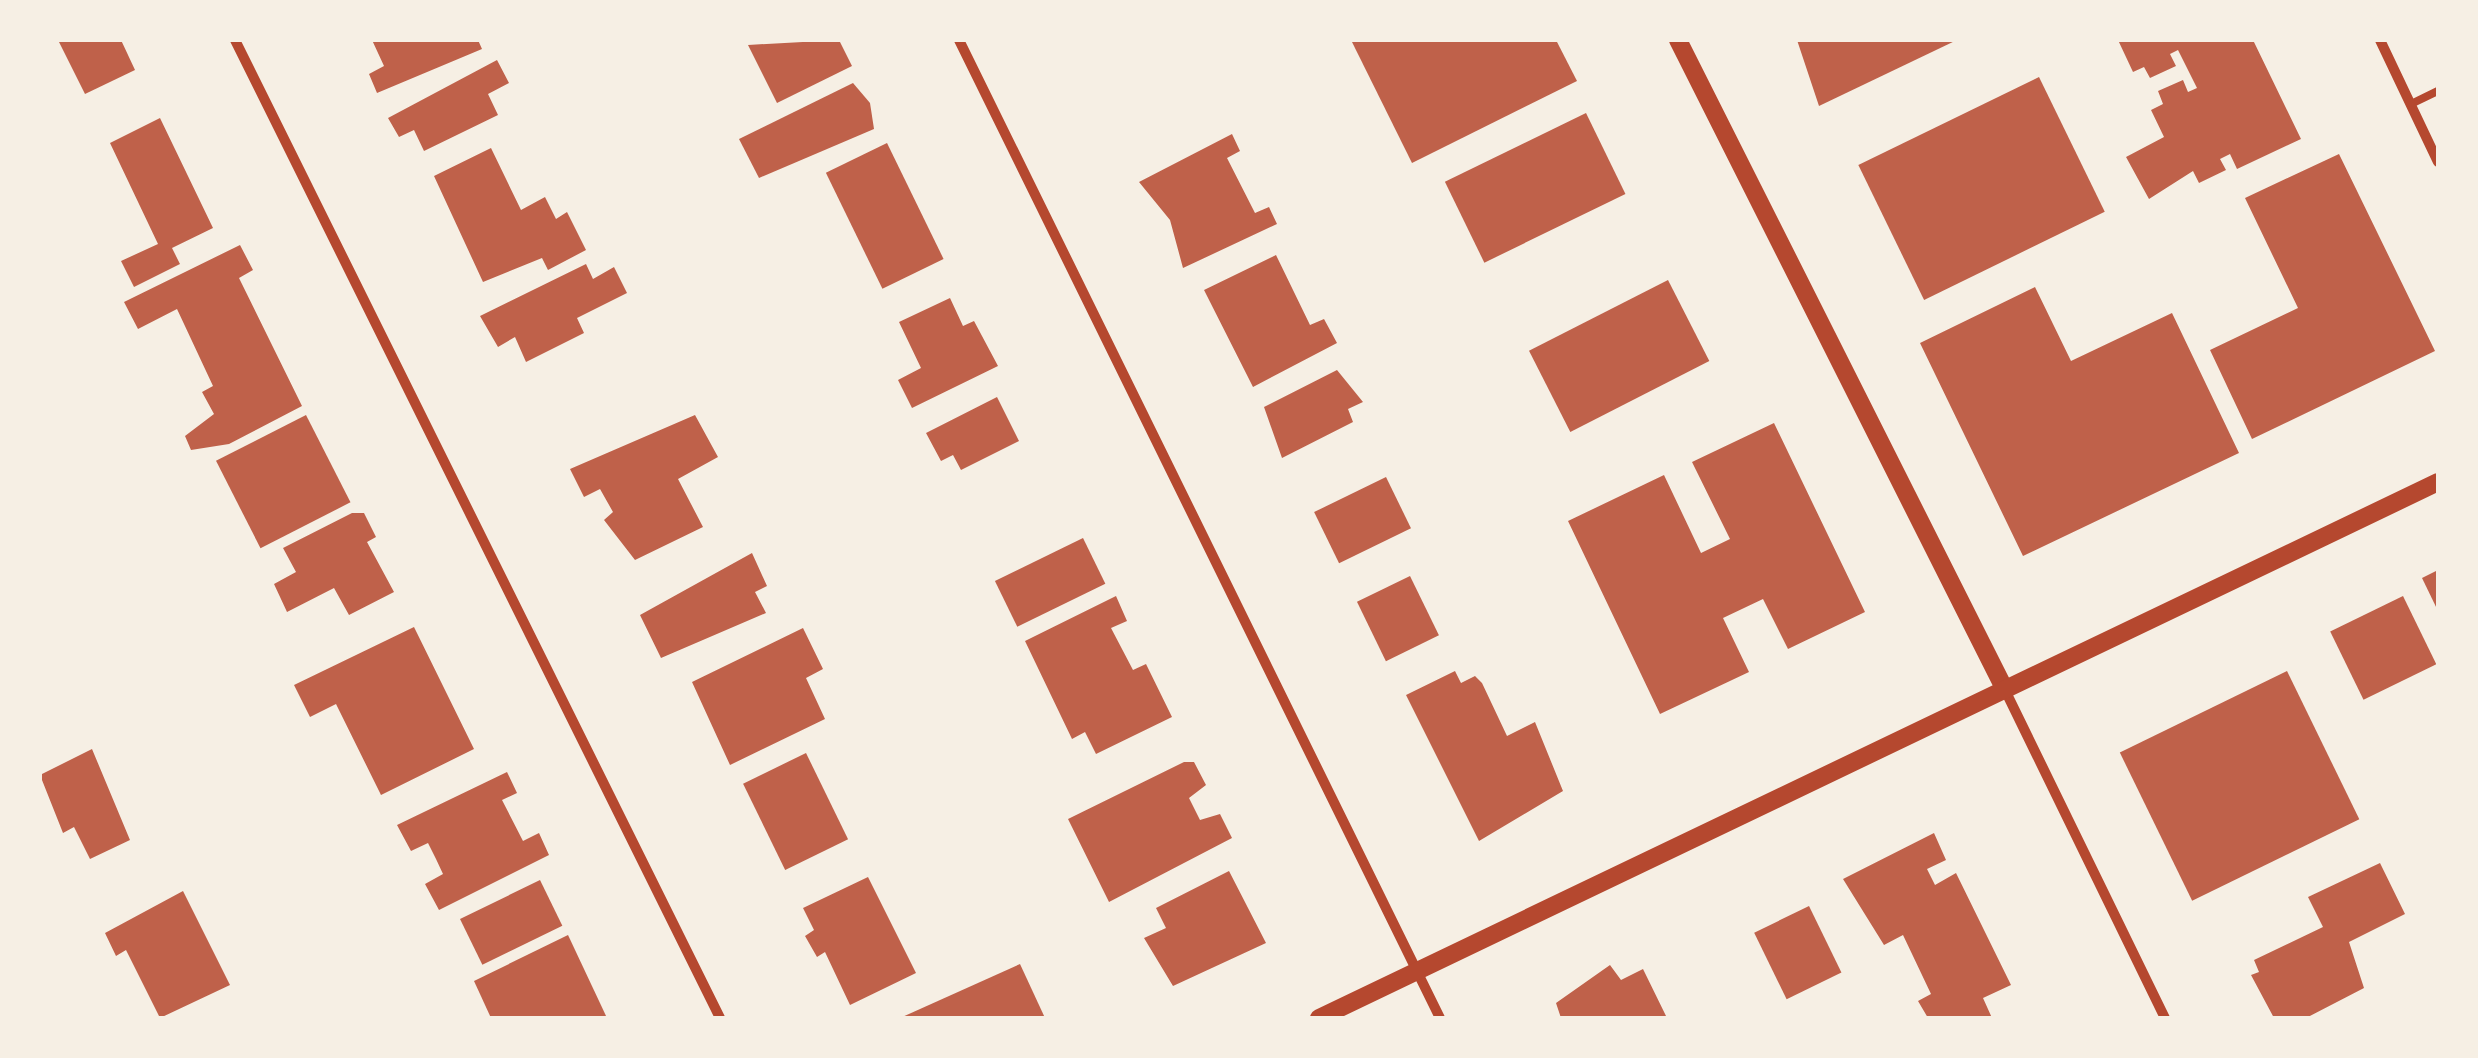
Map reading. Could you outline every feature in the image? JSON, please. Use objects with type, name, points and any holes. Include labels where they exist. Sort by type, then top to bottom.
[{"type":"street","points":[[235,40],[720,1018]]},
{"type":"street","points":[[958,40],[1440,1018]]},
{"type":"street","points":[[1678,40],[2166,1018]]},
{"type":"street","points":[[2380,40],[2438,162]]},
{"type":"street","points":[[1319,1018],[2438,482]]},
{"type":"lane","points":[[2410,104],[2438,91]]},
{"type":"building","points":[[58,40],[121,40],[135,70],[85,94]]},
{"type":"building","points":[[372,40],[478,40],[482,49],[377,93],[369,74],[384,66]]},
{"type":"building","points":[[839,40],[852,66],[777,103],[748,45]]},
{"type":"building","points":[[1351,40],[1556,40],[1577,81],[1412,163]]},
{"type":"building","points":[[1797,40],[1957,40],[1819,106]]},
{"type":"building","points":[[2118,40],[2253,40],[2301,139],[2237,169],[2230,154],[2220,159],[2226,170],[2199,183],[2193,171],[2149,199],[2126,157],[2164,137],[2151,110],[2163,104],[2158,91],[2183,80],[2188,92],[2197,88],[2178,50],[2170,54],[2176,66],[2150,78],[2144,67],[2133,72]]},
{"type":"building","points":[[497,60],[509,83],[488,94],[498,115],[424,151],[414,130],[399,137],[388,118]]},
{"type":"building","points":[[2039,77],[2105,212],[1924,300],[1858,165]]},
{"type":"building","points":[[853,83],[870,103],[874,129],[759,178],[739,139]]},
{"type":"building","points":[[1586,113],[1625,194],[1484,263],[1445,182]]},
{"type":"building","points":[[160,118],[213,228],[172,248],[180,264],[134,287],[121,261],[158,244],[110,143]]},
{"type":"building","points":[[1232,134],[1240,151],[1227,158],[1255,213],[1269,207],[1277,224],[1183,268],[1170,220],[1139,182]]},
{"type":"building","points":[[887,143],[944,259],[882,289],[826,173]]},
{"type":"building","points":[[491,148],[521,210],[545,197],[556,219],[567,212],[586,250],[548,270],[542,258],[483,282],[434,176]]},
{"type":"building","points":[[2339,154],[2435,351],[2252,439],[2210,350],[2298,308],[2245,198]]},
{"type":"building","points":[[240,245],[253,270],[239,278],[302,406],[229,444],[191,450],[185,436],[214,414],[202,392],[213,386],[177,309],[138,329],[124,302]]},
{"type":"building","points":[[1276,255],[1310,325],[1324,319],[1337,343],[1253,387],[1204,290]]},
{"type":"building","points":[[586,264],[593,279],[614,267],[627,293],[577,318],[584,333],[526,362],[515,337],[498,347],[480,316]]},
{"type":"building","points":[[1668,280],[1709,361],[1570,432],[1529,351]]},
{"type":"building","points":[[2035,287],[2071,361],[2172,313],[2239,453],[2023,556],[1920,343]]},
{"type":"building","points":[[950,298],[963,326],[974,321],[998,366],[912,408],[898,380],[921,368],[899,322]]},
{"type":"building","points":[[1337,370],[1363,402],[1348,409],[1353,422],[1282,458],[1264,407]]},
{"type":"building","points":[[997,397],[1019,441],[961,470],[953,455],[941,461],[926,433]]},
{"type":"building","points":[[306,415],[350,502],[260,548],[216,461]]},
{"type":"building","points":[[695,415],[718,457],[678,479],[703,527],[635,560],[604,520],[613,512],[600,489],[584,497],[570,469]]},
{"type":"building","points":[[1774,423],[1865,612],[1788,649],[1763,599],[1723,618],[1749,672],[1660,714],[1568,521],[1664,475],[1701,553],[1730,539],[1692,462]]},
{"type":"building","points":[[1386,477],[1411,528],[1339,563],[1314,512]]},
{"type":"building","points":[[352,513],[364,513],[376,537],[367,542],[394,592],[349,615],[334,588],[287,612],[274,584],[296,572],[283,548]]},
{"type":"building","points":[[1083,538],[1105,584],[1017,627],[995,581]]},
{"type":"building","points":[[752,553],[767,586],[755,592],[766,613],[661,658],[640,615]]},
{"type":"building","points":[[2438,570],[2438,611],[2422,578]]},
{"type":"building","points":[[1410,576],[1439,635],[1386,661],[1357,602]]},
{"type":"building","points":[[1116,596],[1127,621],[1111,628],[1133,670],[1146,664],[1172,717],[1096,754],[1085,732],[1072,739],[1025,641]]},
{"type":"building","points":[[2403,596],[2436,664],[2364,700],[2330,632]]},
{"type":"building","points":[[414,627],[474,749],[381,795],[336,704],[310,717],[294,685]]},
{"type":"building","points":[[803,628],[823,669],[806,678],[825,719],[730,765],[692,682]]},
{"type":"building","points":[[1455,671],[1461,683],[1475,676],[1482,683],[1507,736],[1535,722],[1563,791],[1479,841],[1406,695]]},
{"type":"building","points":[[2287,671],[2359,819],[2192,901],[2120,753]]},
{"type":"building","points":[[92,749],[130,840],[90,859],[74,827],[63,833],[40,775]]},
{"type":"building","points":[[806,753],[848,839],[785,870],[743,784]]},
{"type":"building","points":[[1184,762],[1194,762],[1206,785],[1189,798],[1200,820],[1220,814],[1232,838],[1109,902],[1068,819]]},
{"type":"building","points":[[507,772],[517,793],[502,800],[523,841],[539,833],[549,855],[439,910],[425,884],[443,874],[436,859],[428,843],[411,851],[397,825]]},
{"type":"building","points":[[1934,833],[1946,860],[1927,869],[1935,885],[1956,873],[2011,985],[1983,998],[1992,1018],[1928,1018],[1918,1001],[1931,994],[1903,935],[1884,945],[1843,879]]},
{"type":"building","points":[[2380,863],[2405,914],[2349,942],[2364,988],[2306,1018],[2274,1018],[2251,975],[2259,972],[2254,960],[2323,927],[2308,897]]},
{"type":"building","points":[[1229,871],[1266,943],[1173,986],[1144,938],[1166,928],[1156,908]]},
{"type":"building","points":[[868,877],[916,973],[850,1005],[825,952],[817,957],[805,936],[814,930],[803,908]]},
{"type":"building","points":[[540,880],[562,926],[482,965],[460,919]]},
{"type":"building","points":[[183,891],[230,985],[160,1018],[126,950],[116,956],[105,933]]},
{"type":"building","points":[[1809,906],[1841,973],[1787,999],[1754,933]]},
{"type":"building","points":[[568,935],[607,1018],[491,1018],[474,981]]},
{"type":"building","points":[[1020,964],[1045,1018],[900,1018]]},
{"type":"building","points":[[1610,965],[1621,980],[1643,969],[1667,1018],[1561,1018],[1556,1003]]}]
